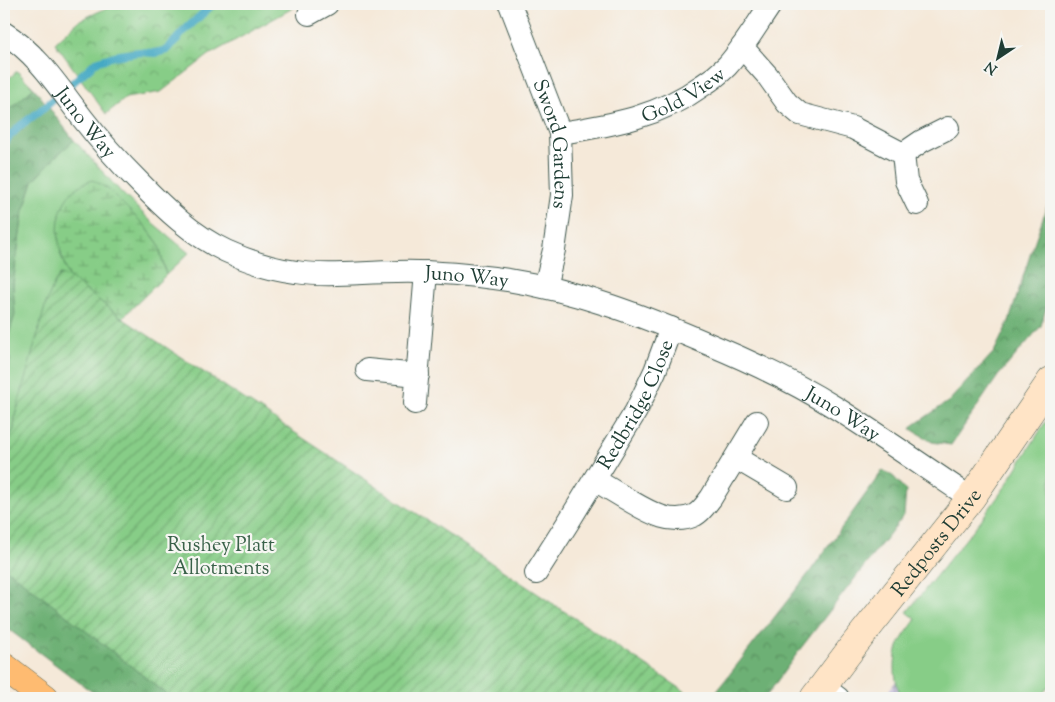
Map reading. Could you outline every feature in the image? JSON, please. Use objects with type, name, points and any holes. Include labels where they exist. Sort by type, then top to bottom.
[{"type":"main road","name":"Redposts Drive","points":[[825,694],[878,615],[971,498],[1051,381]]},
{"type":"main road","points":[[4,668],[45,698]]},
{"type":"street","name":"Sword Gardens","points":[[510,4],[560,133],[562,195],[554,250],[545,287]]},
{"type":"street","name":"Gold View","points":[[560,133],[607,126],[633,119],[676,103],[726,68],[771,4]]},
{"type":"street","name":"Juno Way","points":[[4,33],[29,52],[117,159],[166,209],[194,232],[225,250],[261,264],[297,272],[346,274],[426,272],[475,276],[545,287],[629,311],[756,364],[816,396],[971,498]]},
{"type":"street","points":[[742,47],[767,75],[786,103],[800,114],[853,128],[903,154]]},
{"type":"street","points":[[903,154],[922,141],[948,128]]},
{"type":"street","points":[[903,154],[906,182],[918,204]]},
{"type":"street","points":[[415,403],[426,272]]},
{"type":"street","name":"Redbridge Close","points":[[536,573],[636,411],[656,371],[671,328]]},
{"type":"street","points":[[367,370],[418,375]]},
{"type":"street","name":"Redbridge Close","points":[[595,480],[656,515],[670,519],[682,519],[695,514],[711,498],[757,422]]},
{"type":"street","points":[[736,458],[788,488]]},
{"type":"shaded area","points":[[896,681],[902,698],[883,698]]},
{"type":"green space","points":[[140,4],[300,4],[209,55],[161,92],[126,98],[106,114],[55,43],[80,20],[107,8]]},
{"type":"green space","points":[[17,71],[34,88],[4,114],[4,83]]},
{"type":"green space","points":[[34,88],[74,140],[33,181],[23,212],[13,284],[15,315],[6,344],[10,360],[4,385],[4,114]]},
{"type":"green space","points":[[74,140],[121,192],[153,223],[189,253],[166,275],[158,243],[146,227],[60,253],[70,278],[60,274],[15,416],[14,429],[4,449],[4,385],[10,360],[6,344],[14,315],[13,284],[23,212],[33,181]]},
{"type":"green space","points":[[93,180],[108,189],[146,227],[158,243],[166,275],[122,318],[71,279],[67,273],[61,251],[58,226],[64,203],[80,185]]},
{"type":"green space","points":[[1051,195],[1051,290],[1041,326],[998,376],[951,445],[932,442],[911,429],[949,401],[994,352],[1009,321]]},
{"type":"green space","name":"Rushey Platt Allotments","points":[[61,274],[70,278],[122,318],[695,698],[172,698],[4,567],[4,449],[14,429],[15,416],[46,303],[55,282]]},
{"type":"green space","points":[[1051,413],[1051,684],[1039,698],[902,698],[896,679],[896,653],[916,619],[907,612],[1005,487]]},
{"type":"green space","points":[[883,470],[894,477],[906,491],[904,515],[801,648],[765,698],[711,698],[809,573]]},
{"type":"green space","points":[[4,567],[172,698],[100,698],[4,626]]},
{"type":"waterway","points":[[4,142],[96,62],[114,56],[139,52],[155,53],[167,50],[213,4]]}]
